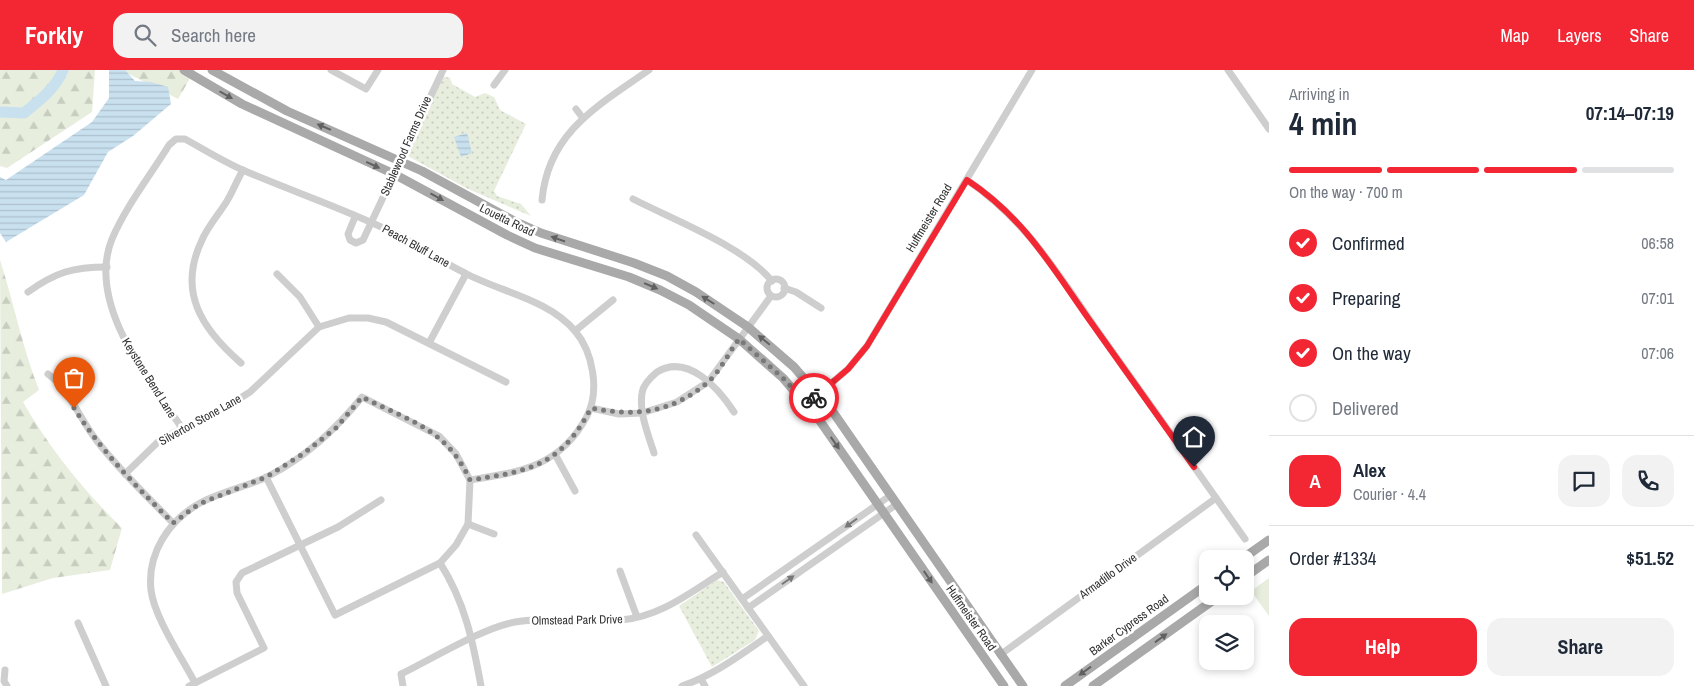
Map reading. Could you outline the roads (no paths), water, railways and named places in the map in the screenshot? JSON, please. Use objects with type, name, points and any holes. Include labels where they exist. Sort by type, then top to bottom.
[{"type":"main road","name":"Louetta Road","points":[[184,70],[281,124],[394,174],[507,235],[535,248],[628,277],[689,305],[739,339],[783,378],[807,404]]},
{"type":"main road","name":"Louetta Road","points":[[212,70],[287,111],[400,160],[514,221],[541,233],[634,262],[696,292],[748,327],[794,367],[819,394]]},
{"type":"main road","points":[[507,235],[514,221]]},
{"type":"main road","points":[[628,277],[634,262]]},
{"type":"main road","name":"Huffmeister Road","points":[[819,394],[898,504],[1023,686]]},
{"type":"main road","name":"Huffmeister Road","points":[[807,404],[1004,686]]},
{"type":"main road","points":[[1254,551],[1269,540]]},
{"type":"main road","points":[[1254,571],[1269,560]]},
{"type":"main road","name":"Barker Cypress Road","points":[[1065,686],[1199,590]]},
{"type":"main road","points":[[1093,686],[1206,605]]},
{"type":"main road","points":[[1130,639],[1139,653]]},
{"type":"street","points":[[331,70],[366,89],[378,70]]},
{"type":"street","name":"Stablewood Farms Drive","points":[[355,217],[348,234],[350,240],[356,243],[363,240],[372,223],[442,70]]},
{"type":"street","points":[[494,85],[505,70]]},
{"type":"street","points":[[542,200],[551,162],[582,117],[649,70]]},
{"type":"street","name":"Huffmeister Road","points":[[807,404],[848,369],[867,346],[1032,70]]},
{"type":"street","points":[[1228,70],[1269,128]]},
{"type":"street","points":[[576,108],[582,117]]},
{"type":"street","name":"Peach Bluff Lane","points":[[176,139],[185,139],[242,170],[393,232],[466,274],[553,312],[575,331],[589,355],[594,384],[591,408]]},
{"type":"street","name":"Keystone Bend Lane","points":[[176,139],[169,145],[125,212],[111,242],[107,267],[110,303],[120,331],[138,365],[182,428]]},
{"type":"street","points":[[241,363],[220,344],[202,319],[194,297],[191,272],[202,239],[228,199],[242,170]]},
{"type":"street","points":[[967,180],[990,195],[1012,216],[1050,260],[1087,316],[1245,539]]},
{"type":"street","points":[[632,199],[725,245],[762,269],[772,281]]},
{"type":"street","points":[[28,292],[44,280],[67,270],[107,267]]},
{"type":"street","points":[[277,274],[300,297],[319,327]]},
{"type":"street","points":[[429,343],[466,274]]},
{"type":"street","points":[[772,281],[781,281],[784,288],[796,292],[821,308]]},
{"type":"street","points":[[771,296],[767,287],[772,281]]},
{"type":"street","points":[[771,296],[780,296],[784,288]]},
{"type":"street","points":[[470,480],[510,474],[556,456],[572,440],[591,408],[619,414],[642,414],[677,402],[708,382],[771,296]]},
{"type":"street","points":[[575,331],[612,300]]},
{"type":"street","name":"Silverton Stone Lane","points":[[125,474],[161,439],[223,409],[250,392],[271,374],[304,339],[319,327],[349,318],[368,318],[386,322],[506,382]]},
{"type":"street","points":[[654,453],[642,414],[642,391],[650,377],[664,368],[681,367],[698,374],[722,394],[734,412]]},
{"type":"street","points":[[48,374],[58,382],[96,440],[125,474],[173,523]]},
{"type":"street","points":[[266,477],[300,545],[335,615],[440,563],[456,545],[468,524],[470,480],[456,454],[439,436],[362,397],[336,428],[303,454],[266,477],[199,504],[173,523],[157,547],[151,569],[151,592],[158,614],[192,684],[264,648],[237,593],[236,582],[242,573],[300,545],[338,527],[382,500]]},
{"type":"street","points":[[556,456],[575,491]]},
{"type":"street","points":[[742,599],[891,495]]},
{"type":"street","name":"Armadillo Drive","points":[[1000,654],[1216,498]]},
{"type":"street","points":[[748,608],[898,504]]},
{"type":"street","points":[[468,524],[494,534]]},
{"type":"street","points":[[696,535],[804,686]]},
{"type":"street","points":[[812,551],[819,559]]},
{"type":"street","points":[[440,563],[454,586],[466,614],[481,686]]},
{"type":"street","points":[[620,571],[637,617]]},
{"type":"street","name":"Olmstead Park Drive","points":[[403,686],[401,674],[472,638],[513,622],[562,619],[622,620],[637,617],[672,605],[723,572]]},
{"type":"street","points":[[78,623],[106,686]]},
{"type":"street","points":[[682,686],[701,679],[768,636]]},
{"type":"street","points":[[5,670],[4,681],[7,686]]},
{"type":"street","points":[[701,679],[706,686]]},
{"type":"water","points":[[109,70],[125,70],[135,81],[151,82],[168,87],[171,104],[133,136],[108,152],[84,195],[6,242],[0,233],[0,177],[6,180],[92,122],[109,98]]},
{"type":"water","points":[[467,133],[472,153],[461,157],[454,137]]},
{"type":"waterway","points":[[0,112],[24,113],[52,88],[63,70]]}]
